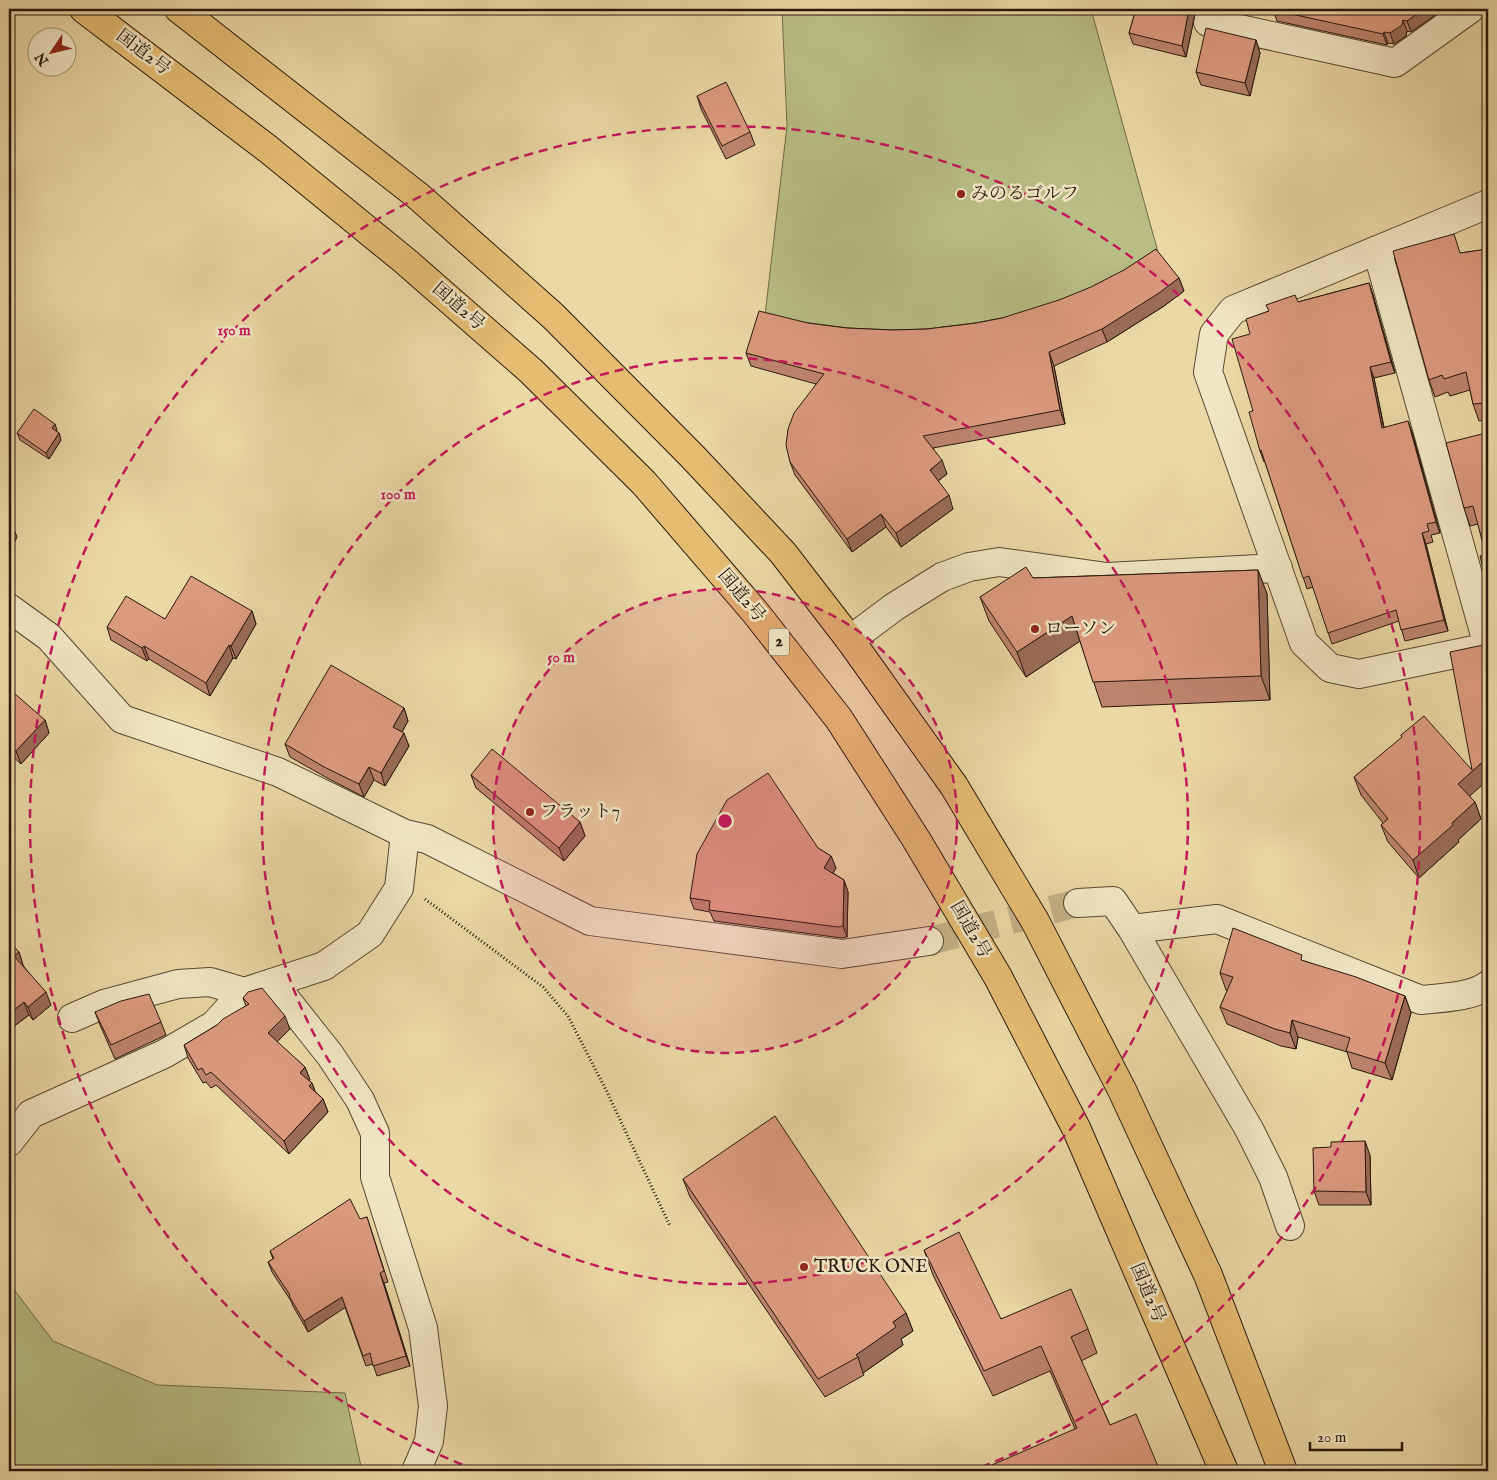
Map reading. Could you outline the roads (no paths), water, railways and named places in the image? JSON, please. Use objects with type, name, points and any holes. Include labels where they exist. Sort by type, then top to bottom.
[{"type":"highway","name":"国道2号","points":[[84,9],[268,149],[404,260],[531,371],[644,482],[755,612],[839,719],[916,839],[993,969],[1077,1130],[1224,1471]]},
{"type":"highway","points":[[179,9],[418,196],[553,316],[693,457],[783,553],[850,640],[954,786],[1035,921],[1122,1090],[1208,1275],[1283,1471]]},
{"type":"street","points":[[1211,9],[1208,22],[1395,63],[1470,9]]},
{"type":"street","points":[[1377,250],[1488,646],[1360,674],[1330,668],[1304,643],[1208,372],[1214,334],[1233,310],[1377,250],[1488,204]]},
{"type":"street","points":[[1433,449],[1461,442]]},
{"type":"street","points":[[850,640],[894,607],[942,577],[969,567],[999,562],[1107,577],[1278,568]]},
{"type":"street","points":[[9,608],[49,637],[122,719],[278,772],[405,834],[427,839],[590,921],[842,954],[928,941]]},
{"type":"street","points":[[9,1142],[31,1114],[164,1054],[214,1025],[244,992],[324,966],[370,934],[399,888],[405,834]]},
{"type":"street","points":[[1078,903],[1113,901],[1132,929],[1249,1129],[1272,1177],[1290,1226]]},
{"type":"street","points":[[1132,929],[1217,919],[1421,1000],[1453,998],[1484,989],[1488,985]]},
{"type":"street","points":[[72,1018],[104,1004],[178,984],[210,982],[244,992]]},
{"type":"street","points":[[273,983],[330,1055],[360,1100],[375,1133],[375,1177],[423,1328],[433,1406],[429,1441],[416,1471]]},
{"type":"tunnel","points":[[929,941],[1078,903]]},
{"type":"place","name":"みのるゴルフ","points":[[961,194]]},
{"type":"place","name":"ローソン","points":[[1035,629]]},
{"type":"place","name":"フラット7","points":[[530,812]]},
{"type":"place","name":"TRUCK ONE","points":[[804,1267]]}]
